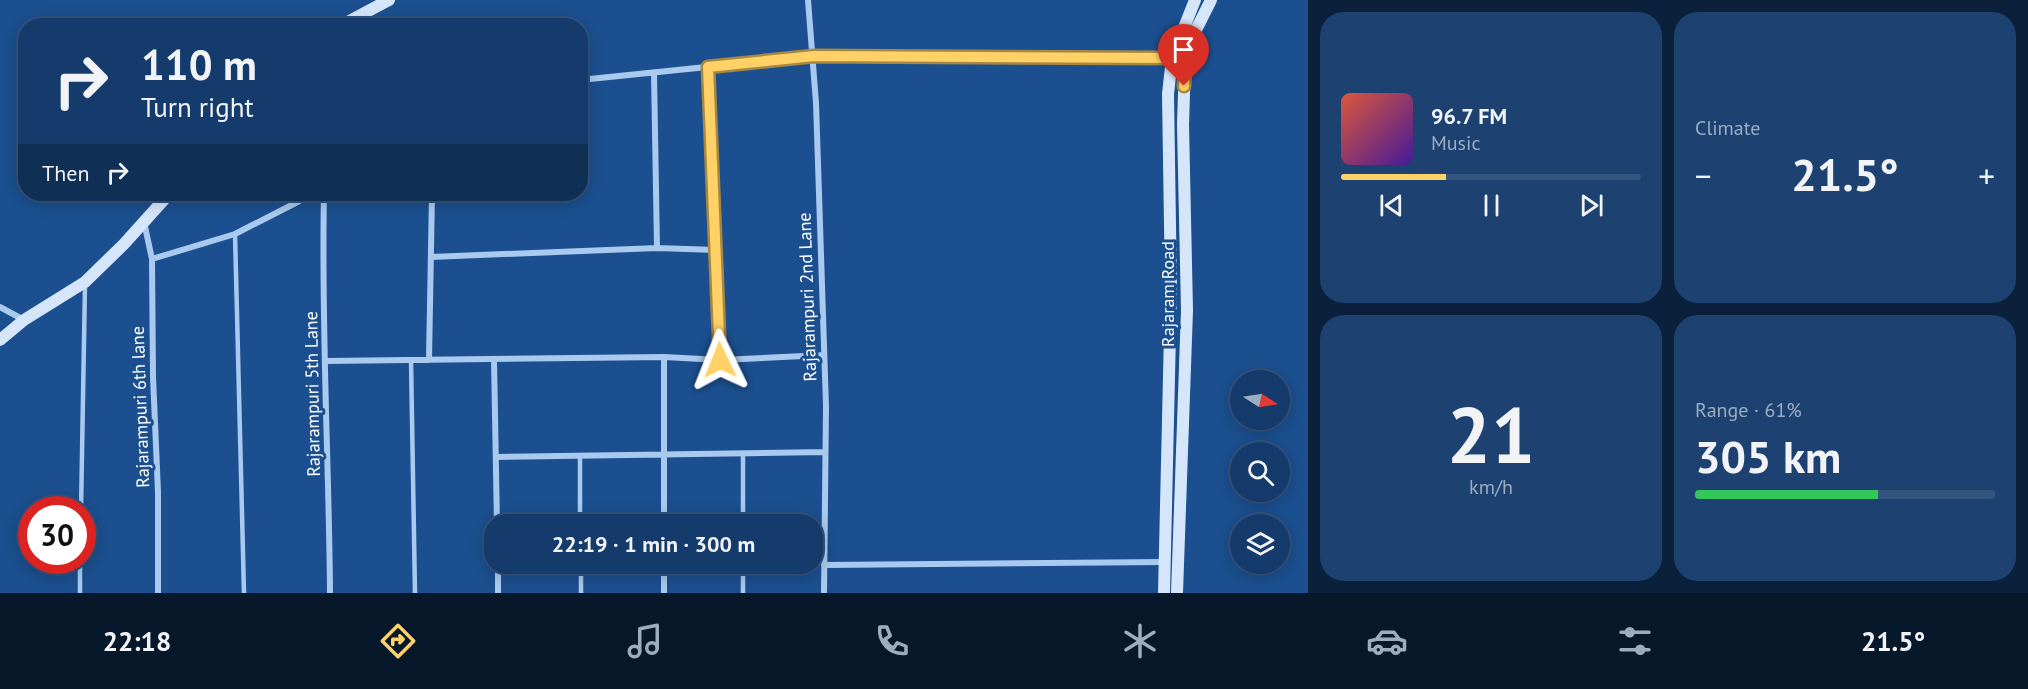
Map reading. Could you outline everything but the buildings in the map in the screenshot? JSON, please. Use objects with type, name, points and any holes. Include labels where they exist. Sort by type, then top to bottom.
[{"type":"main road","points":[[355,18],[389,0]]},
{"type":"main road","points":[[1164,593],[1171,290],[1168,94],[1172,58],[1195,0]]},
{"type":"main road","name":"Rajaram Road","points":[[1177,593],[1187,310],[1185,61],[1193,36],[1211,0]]},
{"type":"main road","points":[[0,340],[24,320],[86,282],[163,201]]},
{"type":"street","name":"Rajarampuri 2nd Lane","points":[[808,0],[814,56],[824,355],[824,593]]},
{"type":"street","points":[[588,79],[814,56],[1172,58],[1185,61]]},
{"type":"street","points":[[708,67],[720,360]]},
{"type":"street","points":[[654,73],[657,248]]},
{"type":"street","points":[[152,260],[235,234],[299,201]]},
{"type":"street","name":"Rajarampuri 5th Lane","points":[[324,201],[330,593]]},
{"type":"street","points":[[429,360],[432,201]]},
{"type":"street","name":"Rajarampuri 6th lane","points":[[144,221],[152,260],[153,376],[158,492],[158,593]]},
{"type":"street","points":[[431,257],[657,248],[716,250]]},
{"type":"street","points":[[0,307],[24,320]]},
{"type":"street","points":[[326,361],[664,357],[720,360],[824,355]]},
{"type":"street","points":[[664,357],[664,514]]},
{"type":"street","points":[[494,359],[497,514]]},
{"type":"street","points":[[496,457],[825,452]]},
{"type":"street","points":[[824,565],[1164,562]]},
{"type":"street","points":[[498,574],[498,593]]},
{"type":"street","points":[[664,574],[664,593]]},
{"type":"lane","points":[[235,234],[244,593]]},
{"type":"lane","points":[[81,496],[86,282]]},
{"type":"lane","points":[[411,360],[415,593]]},
{"type":"lane","points":[[742,453],[743,514]]},
{"type":"lane","points":[[580,456],[580,514]]},
{"type":"lane","points":[[80,574],[80,593]]},
{"type":"lane","points":[[581,574],[581,593]]},
{"type":"lane","points":[[743,574],[743,593]]},
{"type":"route","points":[[720,360],[708,67],[814,56],[1172,58],[1185,61],[1184,86]]}]
